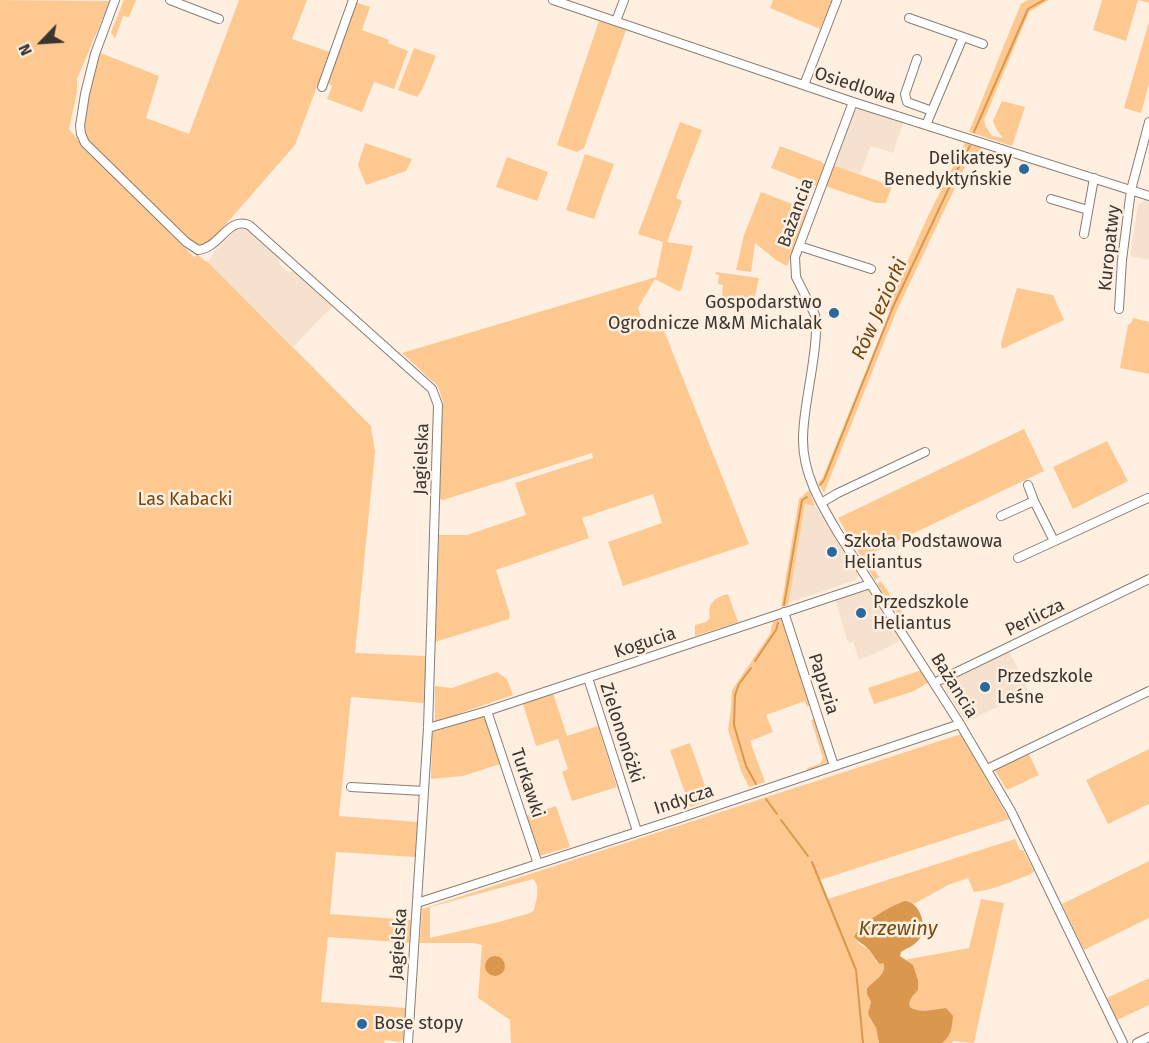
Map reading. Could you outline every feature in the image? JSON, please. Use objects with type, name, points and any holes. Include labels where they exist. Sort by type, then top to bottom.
[{"type":"street","name":"Jagielska","points":[[115,0],[95,54],[85,94],[80,126],[86,143],[186,242],[198,250],[206,249],[240,222],[249,225],[428,385],[436,395],[438,405],[428,728],[408,1043]]},
{"type":"street","points":[[170,0],[219,19]]},
{"type":"street","points":[[322,87],[353,0]]},
{"type":"street","name":"Osiedlowa","points":[[553,0],[573,3],[616,21],[853,102],[1149,195]]},
{"type":"street","points":[[616,21],[624,0]]},
{"type":"street","points":[[804,85],[837,0]]},
{"type":"street","points":[[909,18],[983,44]]},
{"type":"street","points":[[926,125],[963,36]]},
{"type":"street","points":[[917,59],[905,94],[906,99],[908,102],[932,111]]},
{"type":"street","name":"Bażancia","points":[[853,102],[803,247],[795,257],[796,277],[815,315],[816,327],[803,440],[805,460],[812,485],[820,503],[960,724],[1016,821],[1123,1043]]},
{"type":"street","name":"Kuropatwy","points":[[1119,309],[1122,260],[1131,190],[1149,122]]},
{"type":"street","points":[[1084,234],[1094,178]]},
{"type":"street","points":[[1051,199],[1088,210]]},
{"type":"street","points":[[803,247],[871,270]]},
{"type":"street","points":[[820,503],[925,452]]},
{"type":"street","points":[[1028,485],[1054,541]]},
{"type":"street","points":[[1018,558],[1148,498]]},
{"type":"street","points":[[1001,516],[1034,501]]},
{"type":"street","name":"Perlicza","points":[[934,683],[1149,579]]},
{"type":"street","name":"Kogucia","points":[[428,728],[487,711],[870,584]]},
{"type":"street","name":"Papuzia","points":[[784,612],[834,766]]},
{"type":"street","name":"Zielononóżki","points":[[588,678],[637,831]]},
{"type":"street","points":[[987,769],[1149,691]]},
{"type":"street","name":"Turkawki","points":[[487,711],[538,864]]},
{"type":"street","name":"Indycza","points":[[417,903],[675,820],[960,724]]},
{"type":"street","points":[[351,787],[424,791]]},
{"type":"street","points":[[1137,1043],[1149,1037]]},
{"type":"shaded area","points":[[861,107],[876,114],[877,112],[904,121],[893,153],[871,146],[860,174],[833,165],[855,109]]},
{"type":"shaded area","points":[[1021,157],[1033,161],[1029,174],[1018,170]]},
{"type":"shaded area","points":[[1145,200],[1149,201],[1149,260],[1130,256],[1138,205]]},
{"type":"shaded area","points":[[236,229],[246,229],[278,258],[284,269],[288,272],[294,271],[333,306],[293,347],[208,262],[214,252]]},
{"type":"shaded area","points":[[805,504],[815,506],[858,574],[856,580],[788,603]]},
{"type":"shaded area","name":"Przedszkole Heliantus","points":[[868,589],[901,640],[859,660],[853,642],[848,643],[835,600]]},
{"type":"shaded area","name":"Przedszkole Leśne","points":[[1008,649],[1029,692],[966,722],[941,682]]},
{"type":"green space","name":"Las Kabacki","points":[[0,0],[110,1],[77,79],[77,92],[69,129],[83,146],[194,257],[197,254],[208,262],[371,426],[375,452],[355,653],[426,656],[424,703],[351,697],[339,816],[418,822],[416,857],[336,852],[330,914],[411,920],[410,943],[328,937],[321,1002],[406,1008],[404,1039],[400,1042],[385,1040],[384,1043],[0,1043]]},
{"type":"green space","points":[[124,0],[136,0],[129,17],[123,16],[115,39],[111,32]]},
{"type":"green space","points":[[239,0],[307,0],[292,39],[330,52],[295,145],[206,247],[197,246],[87,139],[83,128],[83,116],[98,52],[159,76],[146,118],[189,134]]},
{"type":"green space","points":[[773,0],[832,0],[820,29],[770,8]]},
{"type":"green space","points":[[1028,0],[1049,0],[1029,12],[984,120],[992,136],[1003,138],[993,121],[1002,101],[1025,107],[1012,146],[969,132],[1021,4]]},
{"type":"green space","points":[[1102,0],[1138,0],[1126,41],[1093,30]]},
{"type":"green space","points":[[355,2],[370,7],[362,30],[389,40],[388,43],[408,51],[394,89],[374,82],[362,112],[327,99],[332,86],[325,81]]},
{"type":"green space","points":[[599,21],[626,30],[584,148],[577,152],[557,145]]},
{"type":"green space","points":[[1149,22],[1149,84],[1141,113],[1124,108]]},
{"type":"green space","points":[[414,48],[436,56],[417,97],[398,90]]},
{"type":"green space","points":[[680,122],[702,130],[676,198],[682,201],[667,242],[693,246],[681,291],[655,279],[638,308],[645,331],[663,328],[749,544],[623,586],[608,542],[662,523],[653,494],[582,518],[589,538],[496,570],[510,614],[509,619],[435,642],[439,535],[467,535],[526,515],[515,483],[593,458],[592,453],[443,500],[438,499],[443,402],[437,385],[402,353],[656,277],[663,242],[638,234]]},
{"type":"green space","points":[[966,141],[981,146],[979,157],[971,154],[896,312],[824,493],[818,483],[823,477],[890,311],[886,309],[928,216]]},
{"type":"green space","points":[[365,143],[412,159],[406,171],[366,185],[358,165]]},
{"type":"green space","points":[[780,146],[822,162],[825,166],[817,186],[771,168]]},
{"type":"green space","points":[[585,154],[614,164],[594,219],[566,210]]},
{"type":"green space","points":[[507,157],[548,172],[537,201],[496,187]]},
{"type":"green space","points":[[833,165],[892,186],[886,203],[876,203],[825,186]]},
{"type":"green space","points":[[761,192],[808,210],[787,266],[755,243],[751,272],[736,270],[744,235]]},
{"type":"green space","points":[[716,272],[759,278],[754,301],[722,297],[723,285],[718,284],[719,275],[715,274]]},
{"type":"green space","points":[[1017,288],[1053,295],[1064,320],[1002,349],[1001,343]]},
{"type":"green space","points":[[1133,318],[1149,322],[1149,374],[1120,368],[1128,325]]},
{"type":"green space","points":[[1024,429],[1044,471],[866,556],[879,577],[875,580],[838,518]]},
{"type":"green space","points":[[1107,441],[1128,481],[1073,509],[1053,467]]},
{"type":"green space","points":[[809,490],[815,506],[805,504],[788,605],[781,607],[799,499]]},
{"type":"green space","points":[[881,581],[906,618],[902,621],[877,584]]},
{"type":"green space","points":[[728,594],[738,622],[695,636],[695,625],[706,622],[710,618],[710,608],[713,602]]},
{"type":"green space","points":[[781,619],[810,705],[807,707],[805,701],[766,715],[773,732],[750,741],[765,782],[749,787],[741,771],[728,730],[732,690],[770,634],[773,621]]},
{"type":"green space","points":[[922,670],[929,682],[914,691],[874,704],[868,688]]},
{"type":"green space","points":[[497,672],[507,679],[513,695],[435,722],[435,686],[452,688]]},
{"type":"green space","points":[[553,693],[567,736],[598,726],[617,787],[572,801],[562,772],[568,769],[558,739],[536,746],[523,704]]},
{"type":"green space","points":[[485,716],[500,764],[463,776],[431,779],[432,732]]},
{"type":"green space","points":[[815,719],[829,761],[808,771],[807,768],[820,764],[823,758],[811,720]]},
{"type":"green space","points":[[961,734],[1009,819],[820,880],[828,899],[1015,839],[1034,871],[1003,885],[974,892],[968,878],[948,885],[914,904],[904,901],[863,925],[855,937],[858,943],[870,950],[876,962],[883,963],[884,967],[879,977],[867,988],[871,1002],[868,1013],[876,1028],[879,1043],[511,1043],[510,1020],[478,998],[482,945],[420,943],[422,909]],"holes":[[[533,879],[537,898],[534,910],[530,913],[430,938],[430,907]]]},
{"type":"green space","points":[[690,743],[710,800],[690,807],[670,750]]},
{"type":"green space","points":[[1149,749],[1149,804],[1108,824],[1086,780]]},
{"type":"green space","points":[[1028,752],[1039,775],[1007,790],[994,769]]},
{"type":"green space","points":[[556,806],[570,847],[539,856],[526,816]]},
{"type":"green space","points":[[1149,861],[1149,918],[1084,950],[1062,904]]},
{"type":"green space","points":[[981,899],[1004,903],[974,1043],[953,1041],[942,1043],[946,1008],[923,1011],[910,1007],[910,1000],[915,994],[904,960],[969,948]]},
{"type":"green space","points":[[1149,978],[1149,1005],[1117,1020],[1107,998]]},
{"type":"water","name":"Krzewiny","points":[[904,901],[918,909],[923,927],[918,940],[901,952],[900,956],[913,965],[918,980],[918,990],[910,1000],[910,1007],[923,1011],[946,1008],[953,1016],[953,1020],[949,1035],[942,1043],[879,1043],[876,1028],[868,1013],[871,1002],[867,988],[880,977],[884,967],[883,963],[880,964],[854,937],[869,920]]},
{"type":"water","points":[[495,956],[502,959],[505,966],[502,973],[495,976],[488,973],[485,966],[488,959]]},
{"type":"waterway","points":[[974,132],[1028,9],[1044,0]]},
{"type":"waterway","name":"Rów Jeziorki","points":[[820,485],[824,480],[892,309],[970,146]]},
{"type":"waterway","name":"Rów Jeziorki","points":[[784,605],[802,500],[807,497]]},
{"type":"waterway","name":"Rów Jeziorki","points":[[755,661],[776,630],[778,623]]},
{"type":"waterway","name":"Rów Jeziorki","points":[[751,668],[739,684],[735,695],[734,725],[746,766],[756,784]]},
{"type":"waterway","name":"Rów Jeziorki","points":[[766,799],[777,814]]},
{"type":"waterway","name":"Rów Jeziorki","points":[[781,820],[808,856]]},
{"type":"waterway","name":"Rów Jeziorki","points":[[812,862],[856,970],[863,1043]]},
{"type":"place","name":"Delikatesy Benedyktyńskie","points":[[1024,169]]},
{"type":"place","name":"Gospodarstwo Ogrodnicze M&M Michalak","points":[[834,313]]},
{"type":"place","name":"Szkoła Podstawowa Heliantus","points":[[832,552]]},
{"type":"place","name":"Przedszkole Heliantus","points":[[861,613]]},
{"type":"place","name":"Przedszkole Leśne","points":[[985,687]]},
{"type":"place","name":"Bose stopy","points":[[362,1024]]}]
